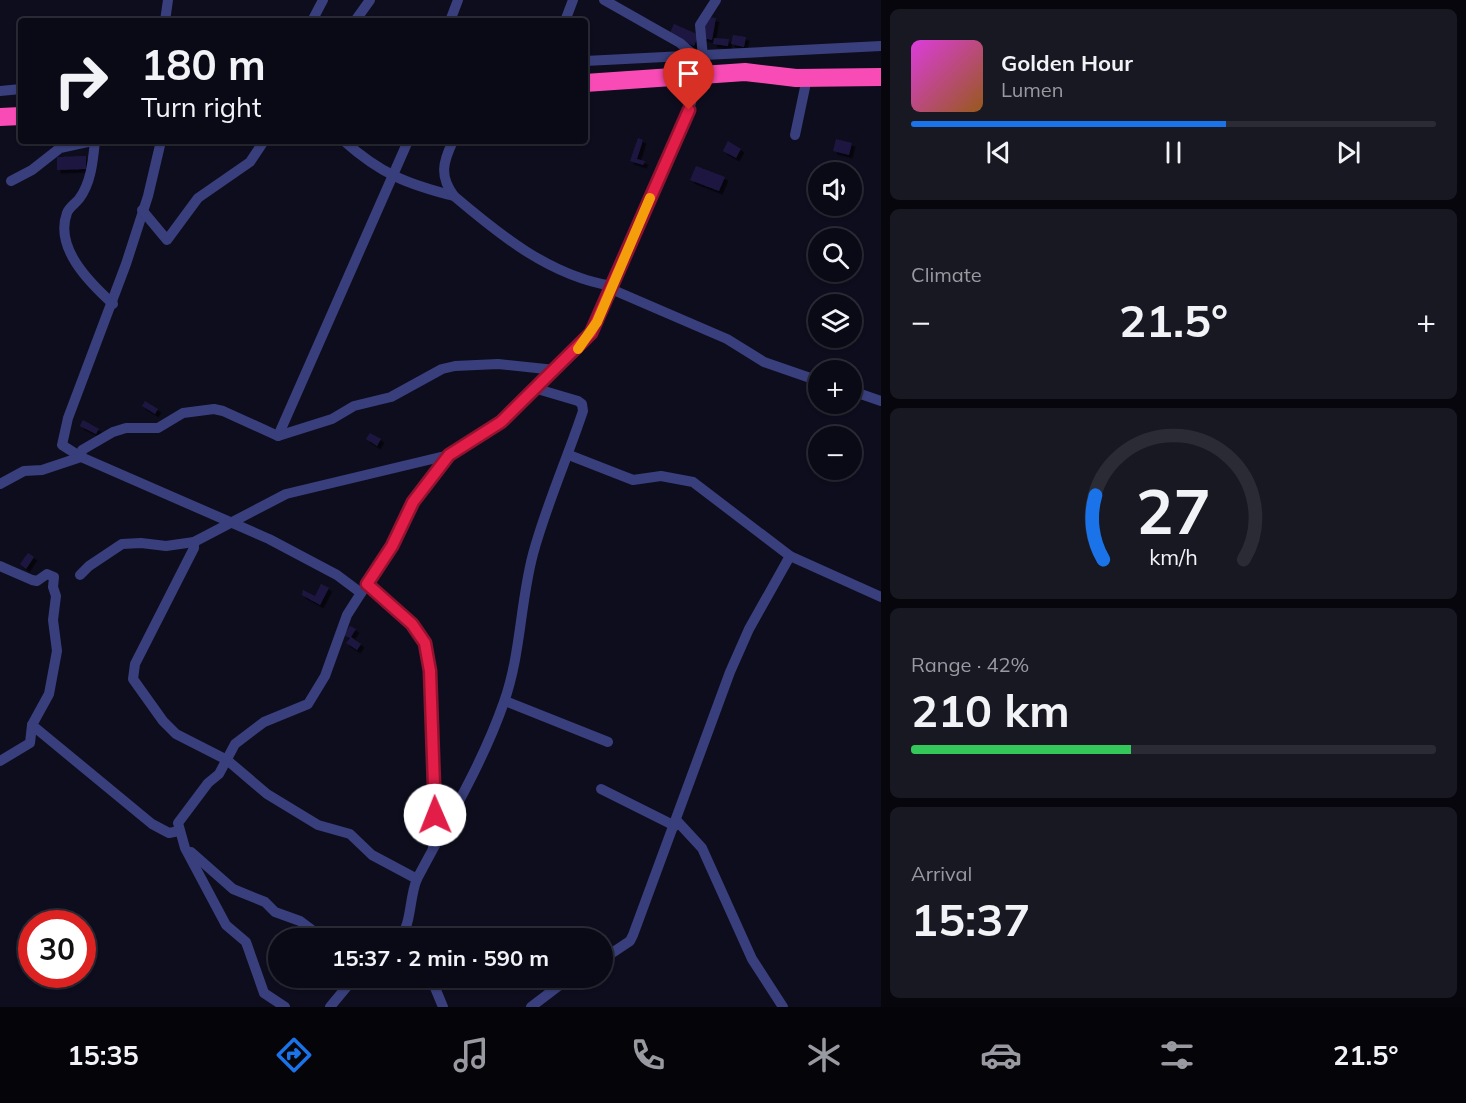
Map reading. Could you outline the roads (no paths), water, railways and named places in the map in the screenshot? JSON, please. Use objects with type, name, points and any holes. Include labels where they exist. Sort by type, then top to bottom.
[{"type":"highway","points":[[588,82],[698,63],[745,72],[807,78],[881,77]]},
{"type":"highway","points":[[0,117],[18,116]]},
{"type":"street","points":[[165,18],[168,0]]},
{"type":"street","points":[[313,18],[322,0]]},
{"type":"street","points":[[357,18],[370,0]]},
{"type":"street","points":[[451,18],[458,0]]},
{"type":"street","points":[[566,18],[573,0]]},
{"type":"street","points":[[604,0],[680,43],[698,63]]},
{"type":"street","points":[[80,576],[104,554],[123,544],[141,543],[157,546],[194,542],[286,494],[449,455],[501,422],[591,333],[689,110],[698,63],[700,25],[716,0]]},
{"type":"street","points":[[588,61],[698,63],[881,46]]},
{"type":"street","points":[[795,135],[807,78]]},
{"type":"street","points":[[0,91],[18,89]]},
{"type":"street","points":[[11,181],[32,170],[60,148],[79,144]]},
{"type":"street","points":[[93,144],[89,176],[78,200],[68,210],[64,232],[69,250],[84,274],[113,304]]},
{"type":"street","points":[[160,144],[113,304],[63,435],[62,445],[81,457],[319,564],[364,589],[412,624],[425,643],[430,671],[432,760],[436,799],[433,849]]},
{"type":"street","points":[[142,210],[167,240],[198,198],[250,162],[262,144]]},
{"type":"street","points":[[348,144],[372,164],[392,176],[413,185],[454,196]]},
{"type":"street","points":[[278,436],[407,144]]},
{"type":"street","points":[[452,144],[442,165],[447,187],[454,196],[532,255],[578,277],[611,287],[727,339],[764,362],[808,377]]},
{"type":"street","points":[[81,457],[82,450],[113,432],[126,428],[158,428],[183,413],[214,409],[224,411],[278,436],[332,419],[354,406],[391,397],[442,369],[455,366],[498,364],[555,370]]},
{"type":"street","points":[[408,928],[411,893],[469,785],[505,701],[520,640],[524,596],[533,555],[583,411],[582,404],[578,401],[534,388]]},
{"type":"street","points":[[862,395],[881,401]]},
{"type":"street","points":[[285,1007],[264,993],[246,942],[226,925],[185,848],[178,831],[180,820],[227,760],[232,747],[246,734],[264,722],[308,704],[321,686],[347,615],[392,546],[413,502],[449,455]]},
{"type":"street","points":[[569,455],[633,480],[661,476],[693,482],[790,556],[881,597]]},
{"type":"street","points":[[0,484],[24,471],[42,470],[81,457]]},
{"type":"street","points":[[194,542],[194,548],[169,600],[135,664],[133,679],[163,721],[176,734],[227,760],[284,804],[318,825],[350,834],[372,855],[417,879]]},
{"type":"street","points":[[613,952],[630,941],[633,935],[748,628],[790,556]]},
{"type":"street","points":[[0,566],[32,580],[37,581],[48,574],[54,577],[53,587],[57,596],[52,613],[57,651],[49,694],[32,725],[30,744],[0,761]]},
{"type":"street","points":[[505,701],[608,742]]},
{"type":"street","points":[[32,725],[152,824],[171,834],[178,831]]},
{"type":"street","points":[[601,789],[676,824],[702,848],[752,959],[783,1007]]},
{"type":"street","points":[[185,848],[232,889],[265,902],[275,912],[300,921],[309,928]]},
{"type":"street","points":[[330,1007],[346,988]]},
{"type":"street","points":[[435,988],[442,1007]]},
{"type":"street","points":[[531,1007],[556,988]]}]
